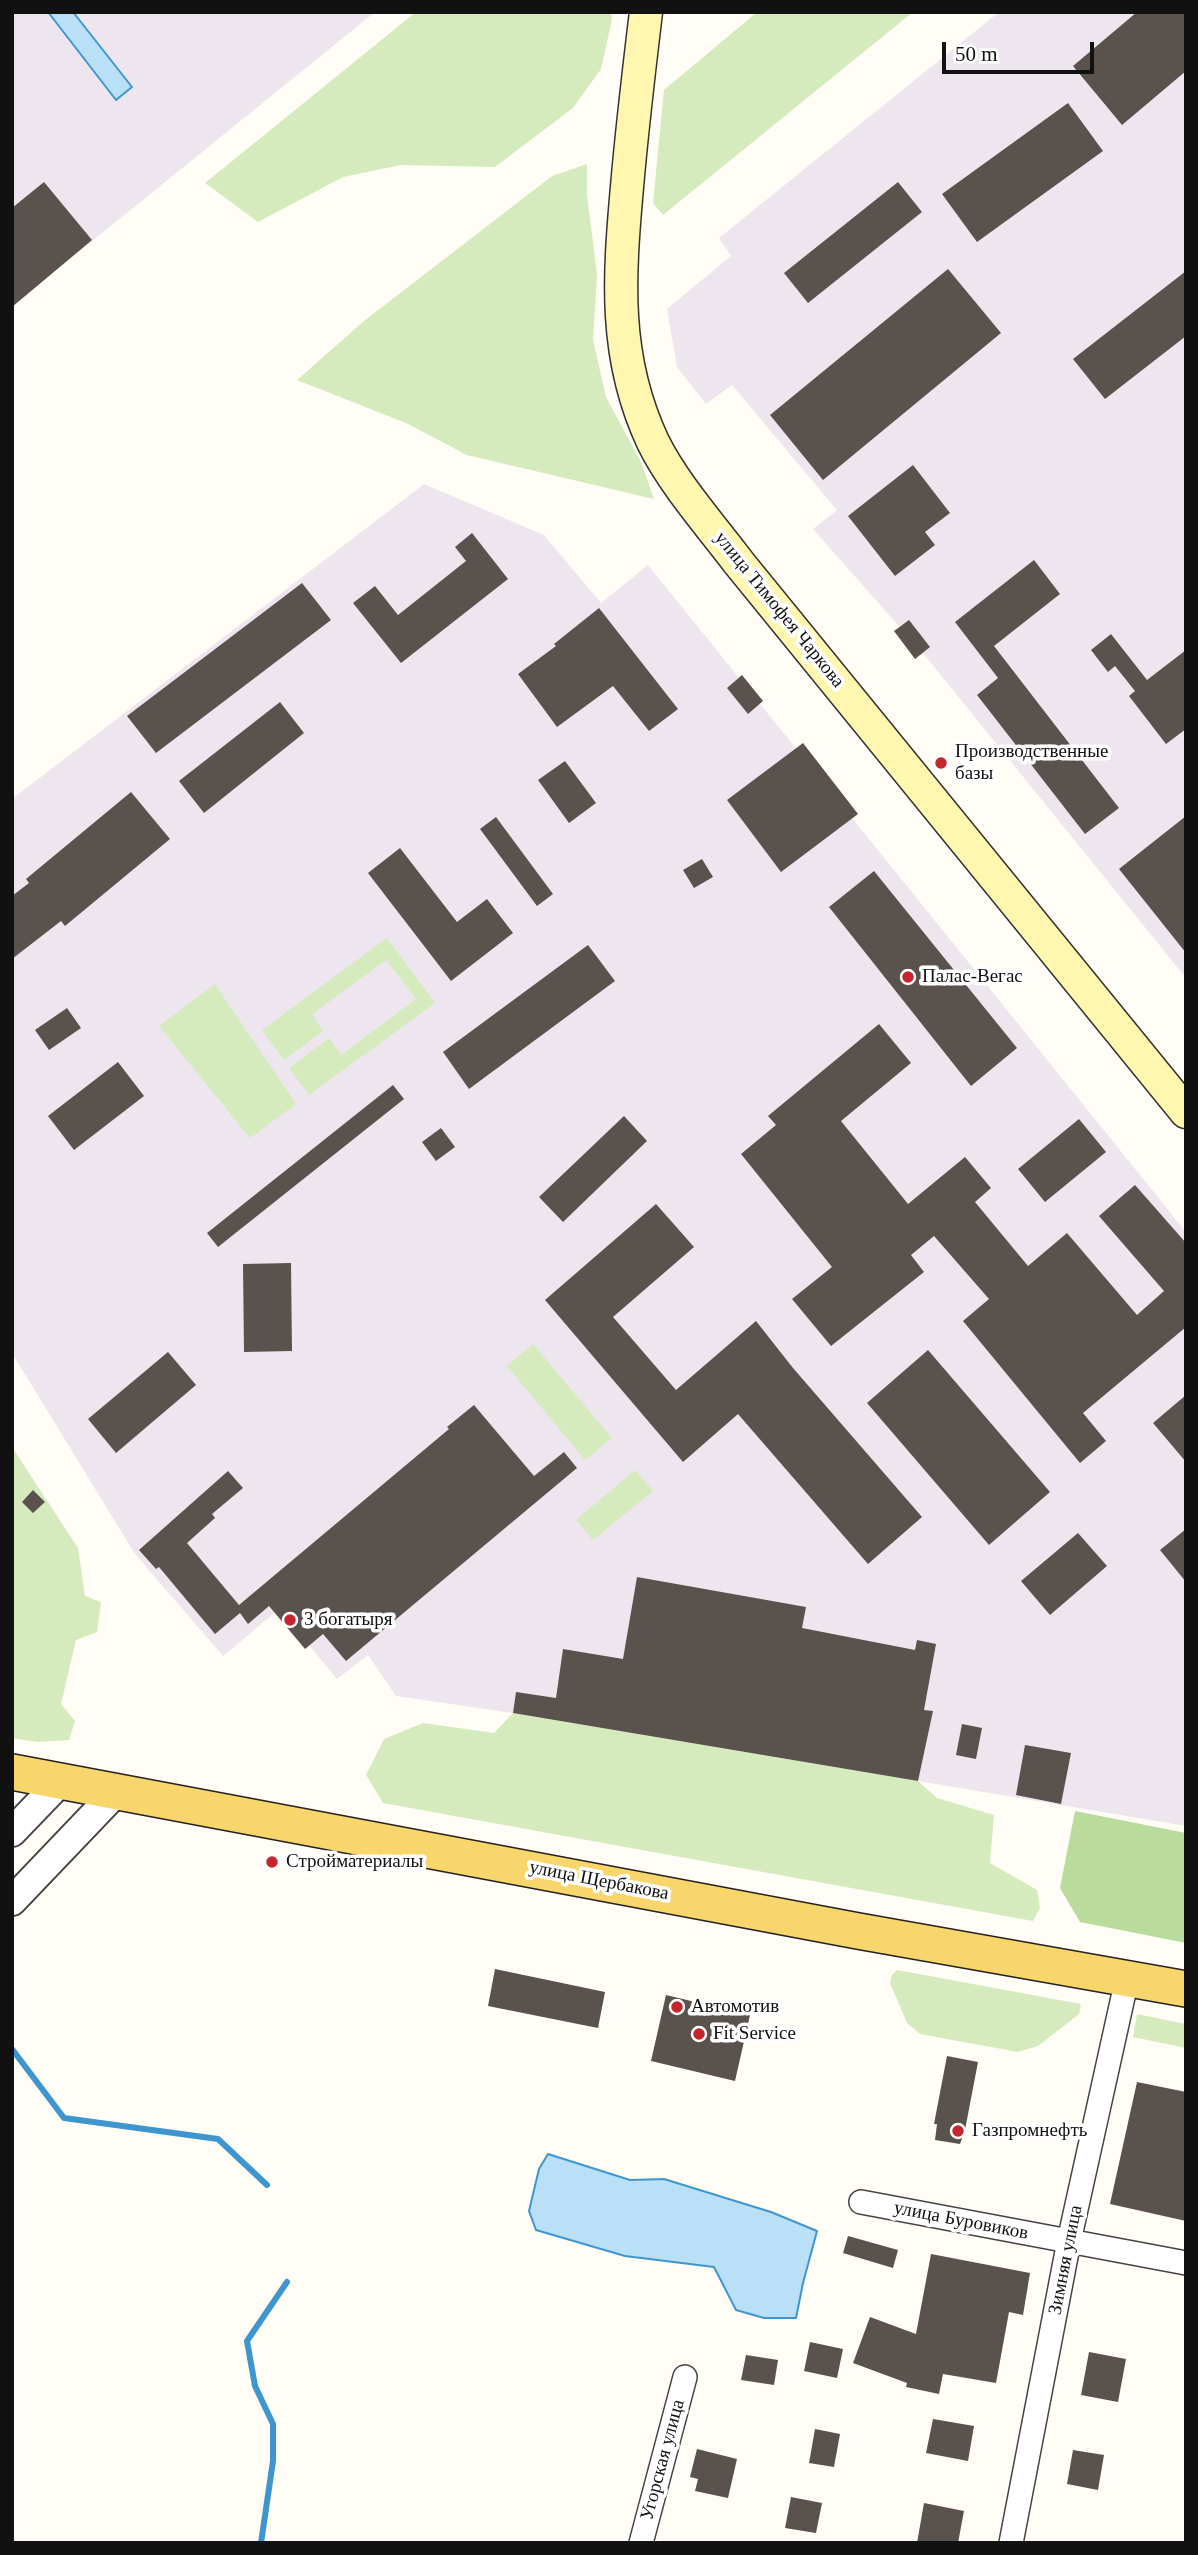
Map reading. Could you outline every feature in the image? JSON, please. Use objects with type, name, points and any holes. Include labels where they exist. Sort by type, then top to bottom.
[{"type":"main road","name":"улица Тимофея Чаркова","points":[[646,12],[621,253],[621,322],[631,387],[654,443],[690,499],[739,563],[1186,1112]]},
{"type":"main road","name":"улица Щербакова","points":[[12,1772],[858,1931],[1186,1989]]},
{"type":"street","points":[[12,1832],[62,1780]]},
{"type":"street","points":[[12,1901],[118,1790]]},
{"type":"street","name":"Зимняя улица","points":[[1011,2543],[1069,2241],[1127,1979]]},
{"type":"street","name":"улица Буровиков","points":[[861,2202],[1186,2263]]},
{"type":"street","name":"Угорская улица","points":[[641,2543],[685,2377]]},
{"type":"shaded area","points":[[12,12],[375,12],[12,306]]},
{"type":"shaded area","points":[[999,12],[1186,12],[1186,978],[927,658],[813,529],[837,510],[732,385],[706,404],[677,367],[667,309],[731,256],[719,238]]},
{"type":"shaded area","points":[[424,484],[544,535],[601,603],[648,565],[1186,1232],[1186,1826],[513,1713],[396,1696],[368,1655],[337,1679],[279,1609],[223,1656],[135,1554],[12,1353],[12,799]]},
{"type":"green space","points":[[416,12],[611,12],[612,19],[601,69],[573,108],[495,167],[401,165],[343,177],[258,222],[205,183]]},
{"type":"green space","points":[[757,12],[913,12],[663,215],[653,203],[664,90]]},
{"type":"green space","points":[[587,164],[587,195],[597,274],[593,340],[606,397],[641,462],[654,499],[467,455],[406,423],[297,380],[364,321],[552,176]]},
{"type":"green space","points":[[387,938],[435,1003],[309,1095],[289,1068],[329,1038],[341,1055],[416,999],[386,960],[312,1014],[323,1031],[284,1060],[262,1030]]},
{"type":"green space","points":[[215,984],[296,1104],[250,1138],[159,1026]]},
{"type":"green space","points":[[533,1344],[612,1438],[585,1460],[507,1366]]},
{"type":"green space","points":[[12,1447],[78,1548],[85,1596],[101,1602],[97,1632],[76,1640],[61,1704],[75,1721],[69,1740],[37,1742],[12,1738]]},
{"type":"green space","points":[[635,1470],[653,1491],[593,1540],[576,1520]]},
{"type":"green space","points":[[513,1713],[918,1781],[937,1798],[994,1815],[990,1863],[1037,1890],[1040,1908],[1033,1921],[383,1803],[366,1775],[384,1739],[423,1723],[494,1733]]},
{"type":"green space","points":[[1075,1811],[1186,1833],[1186,1943],[1080,1922],[1060,1888]]},
{"type":"green space","points":[[897,1970],[1081,2004],[1079,2014],[1038,2046],[1018,2052],[920,2034],[907,2023],[890,1983]]},
{"type":"green space","points":[[1137,2014],[1186,2024],[1186,2048],[1133,2037]]},
{"type":"water","points":[[48,12],[73,12],[132,87],[116,100]]},
{"type":"water","points":[[548,2154],[630,2180],[664,2179],[771,2212],[817,2231],[796,2318],[764,2318],[736,2310],[714,2267],[625,2256],[536,2230],[529,2211],[539,2169]]},
{"type":"building","points":[[1137,12],[1186,12],[1186,71],[1122,125],[1073,66]]},
{"type":"building","points":[[1068,103],[1103,151],[977,242],[942,194]]},
{"type":"building","points":[[44,182],[92,240],[12,307],[12,208]]},
{"type":"building","points":[[898,182],[922,212],[808,303],[784,273]]},
{"type":"building","points":[[948,269],[1001,333],[823,480],[770,415]]},
{"type":"building","points":[[1186,271],[1186,336],[1105,399],[1073,359]]},
{"type":"building","points":[[913,465],[950,513],[925,532],[935,545],[895,576],[848,516]]},
{"type":"building","points":[[472,533],[508,579],[401,663],[353,603],[375,586],[398,615],[466,561],[455,547]]},
{"type":"building","points":[[1034,560],[1060,594],[994,646],[1119,808],[1085,834],[977,695],[998,678],[955,622]]},
{"type":"building","points":[[302,583],[331,620],[156,753],[127,716]]},
{"type":"building","points":[[599,608],[678,709],[649,731],[613,686],[557,727],[518,674],[556,646],[554,644]]},
{"type":"building","points":[[909,620],[930,647],[915,659],[894,631]]},
{"type":"building","points":[[1111,634],[1147,680],[1186,650],[1186,729],[1166,744],[1129,696],[1135,691],[1115,666],[1108,672],[1091,650]]},
{"type":"building","points":[[742,675],[763,701],[748,714],[727,688]]},
{"type":"building","points":[[280,702],[304,733],[204,813],[179,781]]},
{"type":"building","points":[[803,743],[858,814],[781,872],[727,800]]},
{"type":"building","points":[[565,761],[596,803],[569,823],[538,780]]},
{"type":"building","points":[[131,792],[170,839],[65,926],[61,921],[12,959],[12,896],[29,883],[26,879]]},
{"type":"building","points":[[1186,816],[1186,953],[1119,869]]},
{"type":"building","points":[[496,817],[553,894],[537,906],[480,829]]},
{"type":"building","points":[[400,848],[457,922],[487,899],[513,933],[451,981],[368,873]]},
{"type":"building","points":[[702,859],[713,877],[694,888],[683,870]]},
{"type":"building","points":[[874,871],[1017,1048],[971,1086],[829,907]]},
{"type":"building","points":[[588,945],[615,981],[469,1089],[443,1052]]},
{"type":"building","points":[[67,1008],[81,1028],[49,1050],[35,1030]]},
{"type":"building","points":[[879,1024],[911,1063],[841,1121],[908,1204],[965,1157],[991,1188],[975,1202],[1028,1266],[1067,1233],[1137,1315],[1164,1291],[1099,1216],[1135,1185],[1186,1243],[1186,1327],[1083,1413],[1106,1441],[1080,1463],[963,1321],[989,1299],[934,1236],[911,1255],[924,1272],[831,1346],[792,1299],[832,1267],[741,1154],[776,1125],[768,1116]]},
{"type":"building","points":[[118,1062],[144,1096],[74,1150],[48,1116]]},
{"type":"building","points":[[393,1085],[404,1099],[218,1247],[207,1233]]},
{"type":"building","points":[[624,1116],[647,1141],[563,1222],[539,1197]]},
{"type":"building","points":[[1079,1119],[1106,1152],[1045,1202],[1018,1169]]},
{"type":"building","points":[[441,1128],[455,1147],[436,1161],[422,1142]]},
{"type":"building","points":[[656,1204],[694,1247],[613,1317],[676,1390],[756,1321],[793,1368],[922,1517],[868,1564],[738,1414],[683,1462],[545,1300]]},
{"type":"building","points":[[291,1263],[292,1351],[244,1352],[243,1264]]},
{"type":"building","points":[[928,1350],[1050,1492],[989,1545],[867,1403]]},
{"type":"building","points":[[168,1352],[196,1385],[116,1453],[88,1419]]},
{"type":"building","points":[[1186,1395],[1186,1462],[1153,1423]]},
{"type":"building","points":[[474,1405],[534,1476],[564,1452],[577,1468],[346,1661],[323,1634],[305,1649],[269,1606],[248,1624],[240,1613],[215,1634],[159,1567],[156,1569],[139,1550],[228,1471],[243,1488],[212,1514],[215,1518],[187,1543],[239,1605]]},
{"type":"building","points":[[33,1490],[45,1502],[33,1513],[22,1502]]},
{"type":"building","points":[[1186,1529],[1186,1582],[1160,1550]]},
{"type":"building","points":[[1078,1533],[1107,1566],[1050,1615],[1021,1581]]},
{"type":"building","points":[[637,1577],[806,1607],[802,1628],[915,1650],[917,1640],[936,1644],[924,1710],[933,1711],[918,1781],[513,1713],[516,1692],[556,1698],[563,1649],[623,1659]]},
{"type":"building","points":[[962,1724],[982,1728],[976,1759],[956,1755]]},
{"type":"building","points":[[1025,1745],[1071,1753],[1061,1804],[1016,1795]]},
{"type":"building","points":[[495,1969],[605,1992],[598,2028],[488,2006]]},
{"type":"building","points":[[666,1995],[750,2015],[735,2081],[651,2061]]},
{"type":"building","points":[[947,2056],[978,2062],[960,2144],[935,2140],[937,2124],[934,2124]]},
{"type":"building","points":[[1137,2082],[1186,2092],[1186,2221],[1110,2204]]},
{"type":"building","points":[[848,2236],[898,2250],[893,2268],[843,2253]]},
{"type":"building","points":[[931,2254],[1030,2273],[1023,2315],[1009,2312],[996,2383],[943,2374],[939,2394],[906,2387],[907,2383],[853,2363],[870,2317],[916,2334]]},
{"type":"building","points":[[810,2342],[843,2349],[837,2378],[804,2371]]},
{"type":"building","points":[[1089,2352],[1126,2359],[1118,2402],[1081,2395]]},
{"type":"building","points":[[746,2355],[778,2360],[774,2385],[741,2380]]},
{"type":"building","points":[[933,2419],[974,2426],[968,2461],[926,2453]]},
{"type":"building","points":[[815,2429],[840,2434],[834,2467],[809,2463]]},
{"type":"building","points":[[697,2449],[737,2459],[728,2498],[695,2491],[698,2479],[690,2477]]},
{"type":"building","points":[[1073,2450],[1104,2455],[1098,2490],[1067,2484]]},
{"type":"building","points":[[791,2497],[822,2503],[816,2533],[785,2528]]},
{"type":"building","points":[[924,2503],[964,2511],[958,2543],[917,2543]]},
{"type":"waterway","points":[[12,2049],[64,2118],[218,2139],[267,2185]]},
{"type":"waterway","points":[[261,2543],[273,2461],[273,2424],[255,2386],[247,2341],[287,2282]]},
{"type":"place","name":"Производственные базы","points":[[941,763]]},
{"type":"place","name":"Палас-Вегас","points":[[908,977]]},
{"type":"place","name":"3 богатыря","points":[[290,1620]]},
{"type":"place","name":"Стройматериалы","points":[[272,1862]]},
{"type":"place","name":"Автомотив","points":[[677,2007]]},
{"type":"place","name":"Fit Service","points":[[699,2034]]},
{"type":"place","name":"Газпромнефть","points":[[958,2131]]}]
